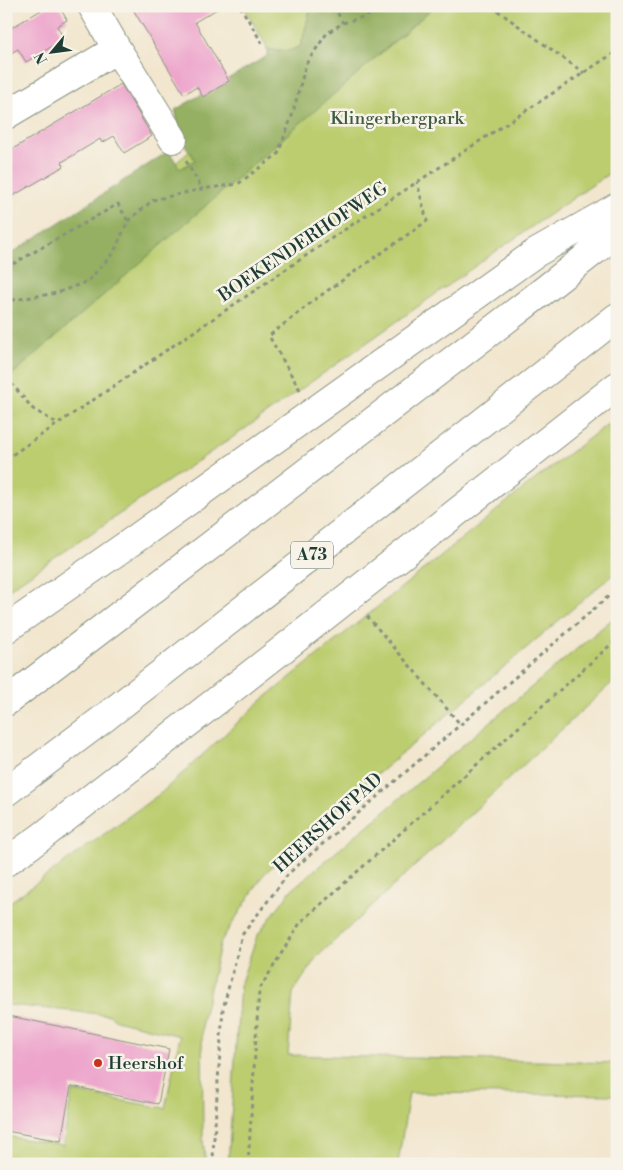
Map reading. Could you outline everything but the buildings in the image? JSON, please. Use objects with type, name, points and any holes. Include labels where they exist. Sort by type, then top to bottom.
[{"type":"main road","points":[[92,6],[173,139]]},
{"type":"main road","points":[[6,115],[117,49]]},
{"type":"main road","points":[[6,629],[534,254],[617,207]]},
{"type":"main road","points":[[6,702],[617,233]]},
{"type":"main road","name":"A73","points":[[6,792],[111,713],[617,317]]},
{"type":"main road","points":[[6,862],[40,838],[278,653],[617,386]]},
{"type":"path","points":[[240,6],[262,43]]},
{"type":"path","points":[[334,6],[343,23]]},
{"type":"path","points":[[6,306],[13,300],[57,293],[88,281],[114,252],[128,221],[153,200],[202,189],[238,184],[278,154],[292,116],[306,64],[327,33],[343,23],[399,6]]},
{"type":"path","points":[[491,6],[584,73]]},
{"type":"path","name":"BOEKENDERHOFWEG","points":[[6,459],[417,182],[617,51]]},
{"type":"path","points":[[312,412],[269,336],[317,298],[427,221],[417,182]]},
{"type":"path","points":[[6,268],[118,204],[128,221]]},
{"type":"path","points":[[6,286],[13,300]]},
{"type":"path","points":[[6,377],[33,409],[58,424]]},
{"type":"path","name":"HEERSHOFPAD","points":[[214,1164],[212,1153],[223,1009],[242,935],[289,873],[617,589]]},
{"type":"path","points":[[369,618],[460,724]]},
{"type":"path","points":[[248,1164],[259,990],[300,923],[617,639]]},
{"type":"green space","points":[[243,6],[311,6],[301,46],[289,51],[267,49]]},
{"type":"green space","points":[[311,6],[435,6],[6,380],[6,257],[169,151],[180,169],[195,160],[181,138],[175,110],[267,56],[267,49],[289,51],[301,46]]},
{"type":"green space","name":"Klingerbergpark","points":[[362,6],[617,6],[617,168],[239,433],[6,591],[6,285],[88,237]]},
{"type":"green space","points":[[617,417],[617,571],[334,811],[264,874],[221,941],[202,1022],[203,1140],[206,1164],[6,1164],[6,1136],[63,1145],[72,1092],[165,1108],[180,1036],[116,1020],[110,1015],[6,1006],[6,905],[161,793],[261,701],[533,481]]},
{"type":"green space","points":[[617,615],[617,678],[316,958],[293,993],[288,1055],[617,1063],[617,1095],[409,1093],[398,1164],[228,1164],[240,985],[257,936],[291,890]]},
{"type":"place","name":"Heershof","points":[[98,1063]]}]
